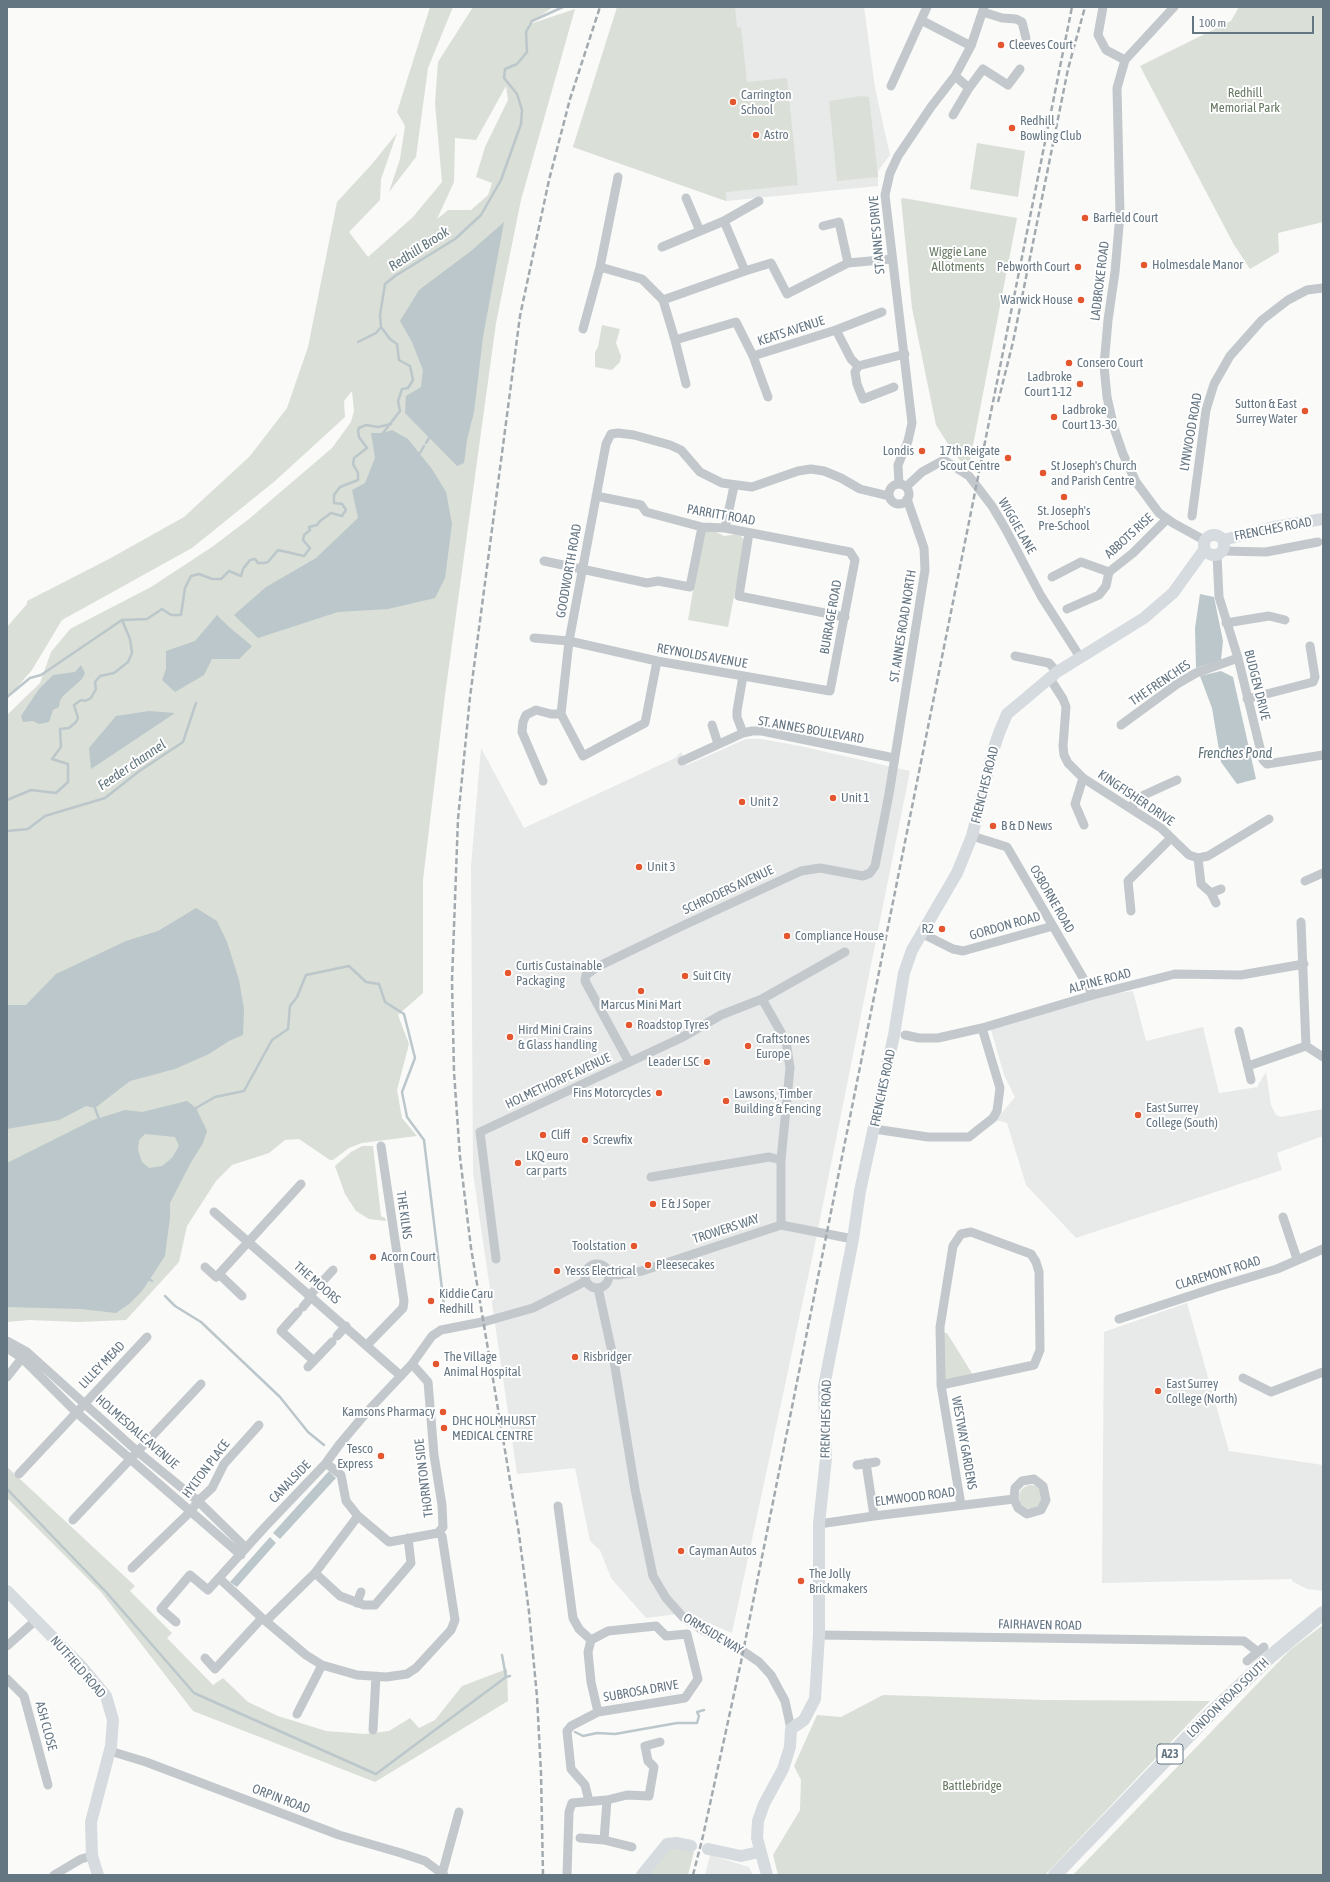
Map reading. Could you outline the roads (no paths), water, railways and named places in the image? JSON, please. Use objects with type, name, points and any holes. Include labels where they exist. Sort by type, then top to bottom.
[{"type":"main road","name":"LONDON ROAD SOUTH","points":[[1055,1875],[1208,1716],[1253,1673],[1323,1613]]},
{"type":"street","points":[[892,86],[927,7]]},
{"type":"street","points":[[1103,7],[1098,34],[1106,50],[1125,60]]},
{"type":"street","name":"LADBROKE ROAD","points":[[1174,7],[1125,60],[1117,88],[1120,214],[1115,272],[1104,354],[1105,379],[1114,428],[1129,469],[1136,482],[1152,505],[1167,519],[1204,545]]},
{"type":"street","points":[[984,9],[1002,18],[1016,19],[1022,22],[1026,38]]},
{"type":"street","name":"ST ANNE'S DRIVE","points":[[902,486],[898,465],[908,440],[912,423],[885,195],[890,173],[913,133],[955,76],[971,46],[984,9]]},
{"type":"street","points":[[921,20],[971,46]]},
{"type":"street","points":[[953,115],[969,88],[983,69],[1008,85],[1020,69]]},
{"type":"street","points":[[955,76],[969,88]]},
{"type":"street","points":[[583,329],[600,267],[618,177]]},
{"type":"street","points":[[686,198],[700,231]]},
{"type":"street","points":[[662,247],[724,221],[759,201]]},
{"type":"street","points":[[724,221],[745,271]]},
{"type":"street","points":[[823,226],[839,222],[848,263]]},
{"type":"street","points":[[663,300],[771,263],[787,294],[848,263],[892,259]]},
{"type":"street","points":[[600,267],[642,279],[663,300],[686,384]]},
{"type":"street","name":"LYNWOOD ROAD","points":[[1192,516],[1206,410],[1214,384],[1230,356],[1262,320],[1288,300],[1307,290],[1323,288]]},
{"type":"street","name":"KEATS AVENUE","points":[[753,356],[836,330],[882,312]]},
{"type":"street","name":"KEATS AVENUE","points":[[675,340],[736,322],[753,356],[768,397]]},
{"type":"street","name":"KEATS AVENUE","points":[[836,330],[851,359],[858,366]]},
{"type":"street","points":[[894,387],[863,399],[857,384],[855,372],[858,366],[905,354]]},
{"type":"street","name":"GOODWORTH ROAD","points":[[561,714],[569,641],[606,444],[611,434],[618,433],[634,435],[670,445],[681,450],[700,472],[722,484],[734,486]]},
{"type":"street","name":"WIGGIE LANE","points":[[902,486],[922,472],[944,460],[969,476],[992,506],[1041,596],[1080,657]]},
{"type":"street","points":[[725,528],[734,486],[752,486],[798,471],[811,469],[824,471],[841,478],[860,489],[889,496],[895,504],[903,504],[909,495],[902,486],[892,487],[889,496]]},
{"type":"street","name":"PARRITT ROAD","points":[[596,496],[641,505],[646,512],[702,527],[725,528],[847,550]]},
{"type":"street","name":"ST. ANNES ROAD NORTH","points":[[894,758],[925,570],[924,548],[907,499]]},
{"type":"street","name":"ABBOTS RISE","points":[[1067,610],[1099,595],[1106,586],[1109,572],[1133,553],[1167,519]]},
{"type":"street","name":"FRENCHES ROAD","points":[[1221,548],[1274,526],[1323,519]]},
{"type":"street","points":[[544,561],[647,583],[658,581],[690,586],[702,527]]},
{"type":"street","points":[[749,533],[739,596],[845,617]]},
{"type":"street","points":[[1221,548],[1216,535],[1211,534],[1204,545],[1210,554],[1221,548],[1266,552],[1318,542]]},
{"type":"street","name":"FRENCHES ROAD","points":[[791,1729],[804,1720],[815,1699],[819,1635],[819,1524],[826,1458],[824,1386],[853,1239],[860,1191],[894,1035],[904,973],[912,950],[956,873],[972,836],[997,739],[1007,714],[1052,671],[1080,657],[1144,618],[1172,593],[1204,545]]},
{"type":"street","name":"BUDGEN DRIVE","points":[[1221,548],[1219,597],[1238,658],[1247,699],[1265,762],[1267,764],[1323,755]]},
{"type":"street","name":"BURRAGE ROAD","points":[[830,691],[845,617],[854,560],[852,554],[847,550]]},
{"type":"street","name":"ABBOTS RISE","points":[[1052,577],[1081,562],[1109,572]]},
{"type":"street","points":[[1226,622],[1269,616],[1285,620]]},
{"type":"street","name":"REYNOLDS AVENUE","points":[[534,638],[569,641],[658,661],[830,691]]},
{"type":"street","points":[[1247,699],[1313,682],[1315,677],[1310,646]]},
{"type":"street","points":[[1015,656],[1052,671]]},
{"type":"street","name":"THE FRENCHES","points":[[1121,725],[1177,684],[1196,673],[1238,658]]},
{"type":"street","points":[[543,781],[522,732],[526,715],[536,710],[551,714],[561,714],[583,756],[645,723],[658,661]]},
{"type":"street","name":"KINGFISHER DRIVE","points":[[1052,671],[1066,707],[1063,746],[1064,755],[1068,763],[1083,778],[1161,828],[1189,855],[1198,858]]},
{"type":"street","points":[[743,676],[737,711],[737,717],[743,733]]},
{"type":"street","points":[[712,725],[718,744]]},
{"type":"street","name":"ST. ANNES BOULEVARD","points":[[682,761],[743,733],[762,731],[894,758]]},
{"type":"street","name":"SCHRODERS AVENUE","points":[[629,1062],[585,981],[586,975],[597,968],[682,926],[801,871],[820,868],[863,876],[870,873],[877,861],[890,794],[894,758]]},
{"type":"street","points":[[1083,778],[1075,804],[1084,825]]},
{"type":"street","points":[[1130,807],[1144,795],[1177,780]]},
{"type":"street","points":[[1216,903],[1211,893],[1201,884],[1198,858],[1208,856],[1269,819]]},
{"type":"street","name":"OSBORNE ROAD","points":[[972,836],[1007,847],[1093,995]]},
{"type":"street","points":[[1131,911],[1128,881],[1171,838]]},
{"type":"street","points":[[1305,881],[1323,873]]},
{"type":"street","points":[[1211,893],[1221,889]]},
{"type":"street","points":[[1301,922],[1304,964],[1306,1046]]},
{"type":"street","name":"GORDON ROAD","points":[[921,933],[953,949],[963,951],[1053,926]]},
{"type":"street","name":"HOLMETHORPE AVENUE","points":[[496,1259],[480,1132],[682,1038],[721,1015],[762,999],[845,952]]},
{"type":"street","name":"ALPINE ROAD","points":[[905,1036],[938,1038],[982,1028],[1093,995],[1175,974],[1241,975],[1304,964]]},
{"type":"street","points":[[762,999],[786,1041],[790,1068],[781,1160],[782,1225]]},
{"type":"street","points":[[874,1129],[928,1137],[969,1137],[993,1118],[1000,1098],[1000,1088],[982,1028]]},
{"type":"street","points":[[1239,1031],[1251,1080]]},
{"type":"street","points":[[1248,1066],[1306,1046],[1323,1056]]},
{"type":"street","name":"THE KILNS","points":[[368,1345],[403,1308],[404,1301],[381,1146]]},
{"type":"street","points":[[651,1177],[769,1157],[781,1160]]},
{"type":"street","points":[[205,1267],[216,1277],[250,1242],[301,1184]]},
{"type":"street","name":"THE MOORS","points":[[214,1212],[368,1345],[401,1376]]},
{"type":"street","points":[[1283,1217],[1297,1259]]},
{"type":"street","name":"TROWERS WAY","points":[[609,1274],[618,1275],[642,1271],[782,1225],[853,1239]]},
{"type":"street","name":"WESTWAY GARDENS","points":[[941,1385],[1034,1365],[1040,1350],[1039,1272],[1036,1262],[1031,1254],[971,1232],[961,1234],[953,1246],[940,1327],[941,1385],[962,1505]]},
{"type":"street","name":"CLAREMONT ROAD","points":[[1119,1319],[1217,1286],[1277,1269],[1323,1249]]},
{"type":"street","points":[[593,1264],[603,1265],[609,1274],[605,1284],[598,1288],[590,1286],[586,1281],[585,1277],[587,1269],[593,1264]]},
{"type":"street","points":[[333,1270],[281,1331],[311,1364],[346,1326]]},
{"type":"street","points":[[219,1274],[242,1296]]},
{"type":"street","name":"CANALSIDE","points":[[176,1622],[161,1609],[190,1575],[208,1590],[326,1462],[339,1445],[412,1364],[432,1336],[441,1330],[487,1321],[533,1308],[586,1281]]},
{"type":"street","name":"ORMSIDE WAY","points":[[598,1288],[614,1360],[636,1489],[653,1576],[666,1598],[683,1617],[704,1631],[731,1643],[759,1662],[770,1675],[785,1701],[791,1729],[790,1746],[783,1769],[764,1804],[758,1821],[757,1838],[759,1852],[767,1875]]},
{"type":"street","name":"LILLEY MEAD","points":[[19,1474],[147,1337]]},
{"type":"street","name":"HOLMESDALE AVENUE","points":[[7,1341],[84,1403],[138,1452],[198,1501],[243,1552]]},
{"type":"street","name":"HOLMESDALE AVENUE","points":[[7,1348],[25,1355],[76,1412],[191,1511],[243,1552]]},
{"type":"street","points":[[7,1377],[25,1355]]},
{"type":"street","name":"THORNTON SIDE","points":[[326,1462],[341,1475],[346,1501],[358,1516],[389,1542],[438,1533],[443,1527],[442,1505],[434,1455],[428,1382],[412,1364]]},
{"type":"street","points":[[1243,1378],[1270,1392],[1323,1372]]},
{"type":"street","points":[[73,1520],[201,1384]]},
{"type":"street","name":"HYLTON PLACE","points":[[132,1568],[191,1511],[198,1501],[212,1488],[224,1464],[259,1425]]},
{"type":"street","points":[[874,1516],[861,1464],[876,1462]]},
{"type":"street","name":"ELMWOOD ROAD","points":[[819,1524],[1014,1499]]},
{"type":"street","points":[[558,1506],[573,1618],[579,1629],[591,1640]]},
{"type":"street","points":[[205,1658],[215,1669],[315,1572],[358,1516]]},
{"type":"street","points":[[220,1578],[264,1620],[306,1655],[322,1665],[358,1675],[386,1677],[407,1674],[416,1668],[454,1625],[455,1620],[442,1536],[438,1533]]},
{"type":"street","points":[[315,1572],[340,1596],[360,1604],[375,1605],[409,1566],[411,1559],[408,1538]]},
{"type":"street","name":"NUTFIELD ROAD","points":[[7,1591],[82,1667],[106,1696],[113,1720],[110,1751],[91,1822],[92,1856],[98,1875]]},
{"type":"street","points":[[360,1604],[361,1592]]},
{"type":"street","points":[[7,1646],[36,1620]]},
{"type":"street","name":"SUBROSA DRIVE","points":[[589,1801],[585,1785],[571,1769],[568,1731],[571,1726],[598,1712],[685,1698],[698,1679],[688,1634],[666,1636],[656,1626],[608,1631],[591,1640],[588,1652],[591,1682],[598,1712]]},
{"type":"street","name":"FAIRHAVEN ROAD","points":[[819,1635],[1244,1641],[1261,1649],[1248,1661]]},
{"type":"street","points":[[297,1714],[322,1665]]},
{"type":"street","points":[[373,1730],[376,1676]]},
{"type":"street","name":"ASH CLOSE","points":[[7,1679],[24,1696],[48,1785]]},
{"type":"street","points":[[567,1875],[569,1812],[572,1804],[607,1800],[627,1795],[649,1796],[654,1767],[648,1761],[645,1746],[660,1742]]},
{"type":"street","name":"ORPIN ROAD","points":[[110,1751],[146,1762],[339,1835],[425,1861],[443,1874],[459,1812]]},
{"type":"street","points":[[604,1840],[607,1800]]},
{"type":"street","points":[[580,1838],[604,1840],[632,1847]]},
{"type":"street","points":[[642,1875],[667,1844],[676,1843],[691,1846]]},
{"type":"street","points":[[708,1849],[741,1856],[759,1852]]},
{"type":"street","points":[[54,1875],[81,1859],[92,1856]]},
{"type":"water","points":[[504,222],[483,337],[474,412],[467,440],[464,463],[457,466],[405,413],[406,396],[421,387],[423,370],[412,342],[400,321],[419,290],[471,251]]},
{"type":"water","points":[[392,430],[408,439],[432,469],[446,492],[452,524],[445,578],[435,598],[388,609],[338,612],[258,638],[234,615],[266,587],[316,558],[358,518],[352,490],[365,483],[375,458],[371,433],[383,433]]},
{"type":"water","points":[[1200,594],[1214,597],[1223,641],[1221,660],[1196,668],[1195,628]]},
{"type":"water","points":[[217,615],[252,646],[239,659],[212,659],[204,675],[175,692],[162,680],[166,669],[166,651],[195,641]]},
{"type":"water","points":[[81,665],[85,673],[82,679],[63,696],[59,707],[53,710],[49,722],[39,724],[33,721],[23,722],[21,716],[39,689],[53,675],[75,672]]},
{"type":"water","name":"Frenches Pond","points":[[1221,671],[1233,677],[1256,779],[1237,784],[1221,762],[1212,708],[1200,676]]},
{"type":"water","points":[[149,711],[175,713],[91,769],[89,748],[116,716]]},
{"type":"water","points":[[196,908],[217,921],[227,942],[239,980],[244,1009],[243,1035],[229,1041],[209,1054],[175,1069],[130,1081],[95,1108],[86,1106],[59,1120],[7,1129],[7,1005],[26,1005],[56,974],[126,941],[158,931]]},
{"type":"water","points":[[187,1101],[196,1108],[207,1131],[203,1143],[190,1164],[170,1203],[170,1217],[165,1256],[142,1291],[129,1304],[116,1313],[81,1309],[7,1307],[7,1163],[93,1120],[125,1110],[142,1112]],"holes":[[[145,1134],[175,1137],[179,1146],[172,1158],[162,1166],[149,1168],[142,1162],[138,1150],[139,1140]]]},
{"type":"water","points":[[329,1471],[336,1478],[280,1539],[273,1533]]},
{"type":"water","points":[[270,1537],[276,1543],[237,1587],[230,1582]]},
{"type":"waterway","name":"Redhill Brook","points":[[383,433],[400,411],[398,401],[402,389],[408,388],[413,380],[410,366],[399,360],[397,344],[390,339],[381,327],[380,315],[385,284],[395,276],[455,239],[481,215],[501,180],[521,124],[522,110],[517,94],[504,78],[505,69],[517,64],[527,52],[526,32],[532,21],[563,7]]},
{"type":"waterway","points":[[358,342],[376,333],[381,327]]},
{"type":"waterway","name":"Redhill Brook","points":[[7,697],[30,678],[41,675],[122,620],[147,619],[162,609],[171,615],[181,615],[185,588],[191,576],[199,574],[212,579],[221,579],[229,571],[241,576],[243,569],[250,560],[255,559],[258,563],[268,562],[278,550],[304,556],[310,548],[303,540],[304,535],[310,530],[309,527],[317,525],[331,513],[342,516],[346,510],[342,504],[334,503],[334,495],[340,487],[358,480],[358,473],[353,464],[354,458],[367,448],[359,437],[359,428],[366,425],[378,427],[391,424]]},
{"type":"waterway","points":[[426,443],[429,438]]},
{"type":"waterway","points":[[420,453],[424,446]]},
{"type":"waterway","name":"Redhill Brook","points":[[7,800],[31,790],[56,793],[68,782],[68,764],[52,759],[61,747],[60,729],[69,728],[76,722],[78,718],[74,705],[81,700],[85,701],[91,698],[96,689],[95,682],[100,676],[114,673],[128,662],[132,653],[130,639],[122,620]]},
{"type":"waterway","name":"Feeder channel","points":[[7,831],[28,829],[45,816],[105,798],[138,772],[183,742],[196,703]]},
{"type":"waterway","points":[[196,1108],[215,1097],[244,1091],[272,1040],[288,1029],[290,1006],[297,997],[306,975],[349,966],[366,982],[379,984],[385,1002],[404,1014],[415,1058],[402,1092],[407,1117],[424,1140],[445,1314]]},
{"type":"waterway","points":[[95,1108],[99,1119]]},
{"type":"waterway","points":[[165,1296],[175,1306],[201,1322],[280,1397],[308,1432],[324,1445]]},
{"type":"waterway","points":[[7,1489],[107,1593],[194,1693],[376,1774],[506,1677]]},
{"type":"waterway","points":[[502,1655],[506,1677],[510,1676]]},
{"type":"waterway","points":[[575,1732],[583,1736],[597,1733],[615,1734],[677,1723],[697,1723],[699,1716],[697,1712],[704,1710]]},
{"type":"railway","points":[[543,1875],[541,1773],[537,1697],[529,1612],[519,1534],[471,1248],[460,1157],[454,1072],[452,981],[458,819],[470,697],[520,316],[549,180],[570,99],[600,7]]},
{"type":"railway","points":[[693,1875],[741,1662],[1072,7]]},
{"type":"railway","points":[[998,402],[1013,342],[1068,69],[1085,7]]},
{"type":"place","name":"Cleeves Court","points":[[1001,45]]},
{"type":"place","name":"Carrington School","points":[[733,102]]},
{"type":"place","name":"Redhill Bowling Club","points":[[1012,128]]},
{"type":"place","name":"Astro","points":[[756,135]]},
{"type":"place","name":"Barfield Court","points":[[1085,218]]},
{"type":"place","name":"Holmesdale Manor","points":[[1144,265]]},
{"type":"place","name":"Pebworth Court","points":[[1078,267]]},
{"type":"place","name":"Warwick House","points":[[1081,300]]},
{"type":"place","name":"Consero Court","points":[[1069,363]]},
{"type":"place","name":"Ladbroke Court 1-12","points":[[1080,384]]},
{"type":"place","name":"Sutton & East Surrey Water","points":[[1305,411]]},
{"type":"place","name":"Ladbroke Court 13-30","points":[[1054,417]]},
{"type":"place","name":"Londis","points":[[922,451]]},
{"type":"place","name":"17th Reigate Scout Centre","points":[[1008,458]]},
{"type":"place","name":"St Joseph's Church and Parish Centre","points":[[1043,473]]},
{"type":"place","name":"St. Joseph's Pre-School","points":[[1064,497]]},
{"type":"place","name":"Unit 1","points":[[833,798]]},
{"type":"place","name":"Unit 2","points":[[742,802]]},
{"type":"place","name":"B & D News","points":[[993,826]]},
{"type":"place","name":"Unit 3","points":[[639,867]]},
{"type":"place","name":"R2","points":[[942,929]]},
{"type":"place","name":"Compliance House","points":[[787,936]]},
{"type":"place","name":"Curtis Custainable Packaging","points":[[508,973]]},
{"type":"place","name":"Suit City","points":[[685,976]]},
{"type":"place","name":"Marcus Mini Mart","points":[[641,991]]},
{"type":"place","name":"Roadstop Tyres","points":[[629,1025]]},
{"type":"place","name":"Hird Mini Crains & Glass handling","points":[[510,1037]]},
{"type":"place","name":"Craftstones Europe","points":[[748,1046]]},
{"type":"place","name":"Leader LSC","points":[[707,1062]]},
{"type":"place","name":"Fins Motorcycles","points":[[659,1093]]},
{"type":"place","name":"Lawsons, Timber Building & Fencing","points":[[726,1101]]},
{"type":"place","name":"East Surrey College (South)","points":[[1138,1115]]},
{"type":"place","name":"Cliff","points":[[543,1135]]},
{"type":"place","name":"Screwfix","points":[[585,1140]]},
{"type":"place","name":"LKQ euro car parts","points":[[518,1163]]},
{"type":"place","name":"E & J Soper","points":[[653,1204]]},
{"type":"place","name":"Toolstation","points":[[634,1246]]},
{"type":"place","name":"Acorn Court","points":[[373,1257]]},
{"type":"place","name":"Pleesecakes","points":[[648,1265]]},
{"type":"place","name":"Yesss Electrical","points":[[557,1271]]},
{"type":"place","name":"Kiddie Caru Redhill","points":[[431,1301]]},
{"type":"place","name":"Risbridger","points":[[575,1357]]},
{"type":"place","name":"The Village Animal Hospital","points":[[436,1364]]},
{"type":"place","name":"East Surrey College (North)","points":[[1158,1391]]},
{"type":"place","name":"Kamsons Pharmacy","points":[[443,1412]]},
{"type":"place","name":"DHC HOLMHURST MEDICAL CENTRE","points":[[444,1428]]},
{"type":"place","name":"Tesco Express","points":[[381,1456]]},
{"type":"place","name":"Cayman Autos","points":[[681,1551]]},
{"type":"place","name":"The Jolly Brickmakers","points":[[801,1581]]},
{"type":"park label","name":"Redhill Memorial Park","points":[[1245,100]]},
{"type":"park label","name":"Wiggie Lane Allotments","points":[[958,260]]},
{"type":"park label","name":"Battlebridge","points":[[972,1786]]}]
